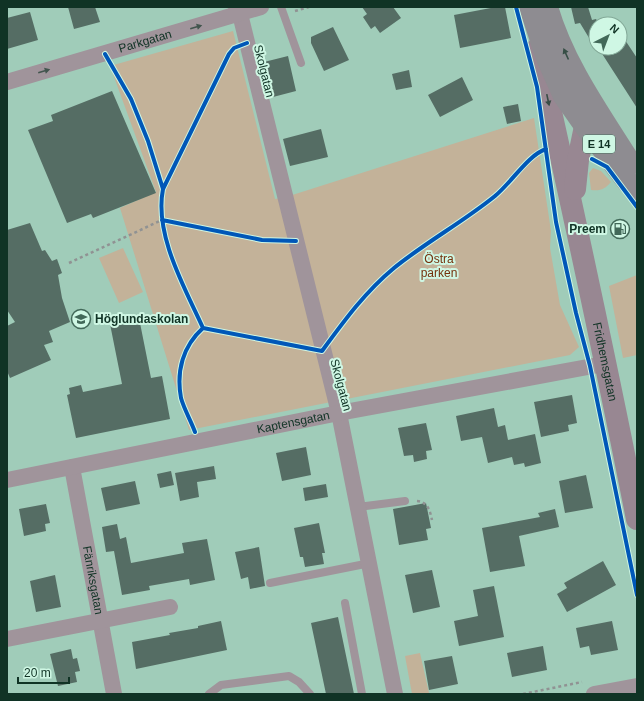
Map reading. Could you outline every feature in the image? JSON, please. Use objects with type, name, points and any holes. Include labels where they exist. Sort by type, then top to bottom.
[{"type":"highway","name":"Fridhemsgatan","points":[[529,7],[547,58],[564,96],[585,126]]},
{"type":"highway","name":"E 14","points":[[547,7],[567,59],[590,101],[637,174]]},
{"type":"highway","name":"E 14","points":[[585,126],[628,182],[637,190]]},
{"type":"street","name":"Parkgatan","points":[[7,82],[238,11],[261,7]]},
{"type":"street","name":"Fridhemsgatan","points":[[529,7],[573,204],[604,364],[637,519]]},
{"type":"street","name":"Skolgatan","points":[[238,11],[339,413],[395,694]]},
{"type":"street","name":"Fridhemsgatan","points":[[573,204],[578,160],[590,101]]},
{"type":"street","name":"Kaptensgatan","points":[[7,480],[339,413],[604,364]]},
{"type":"street","name":"Fänriksgatan","points":[[72,467],[114,694]]},
{"type":"street","points":[[7,639],[170,606]]},
{"type":"street","points":[[594,694],[637,686]]},
{"type":"lane","points":[[281,7],[301,63]]},
{"type":"lane","points":[[358,507],[405,500]]},
{"type":"lane","points":[[270,583],[370,563]]},
{"type":"lane","points":[[345,603],[362,694]]},
{"type":"lane","points":[[209,694],[221,685],[289,676],[299,682],[310,694]]},
{"type":"path","points":[[294,11],[309,7]]},
{"type":"path","points":[[162,213],[164,228]]},
{"type":"path","points":[[69,263],[162,220],[169,222]]},
{"type":"path","points":[[405,500],[421,502],[430,509],[432,520]]},
{"type":"green space","name":"Östra parken","points":[[233,31],[275,199],[286,197],[534,118],[551,231],[550,248],[560,305],[579,347],[570,355],[189,430],[120,208],[156,192],[110,66]]},
{"type":"green space","points":[[593,168],[601,171],[611,182],[602,189],[591,190],[589,173]]},
{"type":"green space","points":[[123,248],[143,292],[119,303],[99,258]]},
{"type":"green space","points":[[637,275],[637,355],[623,358],[609,286]]},
{"type":"green space","points":[[420,653],[429,693],[412,694],[405,656]]},
{"type":"building","points":[[68,7],[95,7],[100,22],[74,29]]},
{"type":"building","points":[[362,7],[393,7],[401,18],[380,33],[375,26],[371,29],[363,17],[367,14]]},
{"type":"building","points":[[496,7],[505,7],[511,38],[460,48],[454,15]]},
{"type":"building","points":[[571,7],[588,7],[591,16],[588,16],[588,36],[580,23],[575,24]]},
{"type":"building","points":[[30,12],[38,40],[7,49],[7,18]]},
{"type":"building","points":[[333,27],[349,60],[324,71],[311,43],[311,37]]},
{"type":"building","points":[[628,44],[637,58],[637,108],[604,56],[628,56]]},
{"type":"building","points":[[288,56],[296,91],[273,97],[264,62]]},
{"type":"building","points":[[409,70],[412,87],[396,90],[392,74]]},
{"type":"building","points":[[462,77],[473,100],[440,117],[428,95]]},
{"type":"building","points":[[112,91],[156,193],[93,218],[91,214],[67,223],[28,130],[53,121],[51,115]]},
{"type":"building","points":[[518,104],[521,121],[507,124],[503,107]]},
{"type":"building","points":[[321,129],[328,157],[290,166],[283,139]]},
{"type":"building","points":[[30,223],[42,251],[45,250],[52,261],[57,259],[62,273],[58,275],[62,298],[70,322],[49,331],[53,342],[44,345],[51,360],[10,378],[7,371],[7,326],[15,322],[7,310],[7,230]]},
{"type":"building","points":[[139,318],[151,378],[162,376],[170,419],[76,438],[67,395],[70,394],[69,388],[81,385],[83,392],[122,384],[110,324]]},
{"type":"building","points":[[572,395],[577,423],[568,425],[569,431],[541,437],[534,402]]},
{"type":"building","points":[[494,408],[498,427],[505,425],[508,440],[535,434],[541,463],[525,467],[524,463],[514,465],[512,457],[488,463],[482,437],[461,441],[456,416]]},
{"type":"building","points":[[426,423],[432,450],[426,451],[427,459],[414,462],[413,455],[404,456],[398,428]]},
{"type":"building","points":[[306,447],[311,475],[282,481],[276,453]]},
{"type":"building","points":[[214,466],[216,479],[197,482],[199,497],[180,501],[175,473]]},
{"type":"building","points":[[171,471],[174,485],[160,488],[157,474]]},
{"type":"building","points":[[586,475],[593,508],[565,513],[559,481]]},
{"type":"building","points":[[135,481],[140,504],[106,511],[101,488]]},
{"type":"building","points":[[326,484],[328,497],[305,501],[303,488]]},
{"type":"building","points":[[426,503],[431,528],[426,529],[428,540],[399,545],[393,509]]},
{"type":"building","points":[[46,504],[50,523],[45,524],[46,531],[24,536],[19,509]]},
{"type":"building","points":[[555,509],[559,527],[519,536],[525,566],[490,572],[482,528],[540,517],[538,513]]},
{"type":"building","points":[[319,523],[325,553],[322,553],[324,564],[305,567],[303,557],[300,557],[294,528]]},
{"type":"building","points":[[117,524],[120,539],[126,537],[131,563],[184,553],[182,543],[207,539],[215,580],[190,585],[189,579],[149,586],[150,590],[122,595],[114,551],[106,552],[102,527]]},
{"type":"building","points":[[259,547],[265,586],[250,589],[248,577],[241,579],[235,552]]},
{"type":"building","points":[[603,561],[616,585],[567,612],[557,594],[567,588],[564,583]]},
{"type":"building","points":[[432,570],[440,607],[413,613],[405,575]]},
{"type":"building","points":[[55,575],[61,607],[36,612],[30,581]]},
{"type":"building","points":[[494,586],[504,637],[459,646],[454,621],[478,616],[473,590]]},
{"type":"building","points":[[338,617],[354,694],[326,694],[311,623]]},
{"type":"building","points":[[221,621],[227,650],[136,669],[132,642],[170,635],[169,633],[198,628],[198,626]]},
{"type":"building","points":[[612,621],[618,650],[591,655],[589,646],[580,648],[576,628]]},
{"type":"building","points":[[543,646],[547,670],[512,677],[507,653]]},
{"type":"building","points":[[71,649],[73,659],[77,658],[80,671],[75,672],[77,682],[58,686],[50,654]]},
{"type":"building","points":[[452,656],[458,684],[429,690],[424,661]]},
{"type":"cycle path","points":[[516,7],[537,87],[556,222],[576,313],[590,366],[637,595]]},
{"type":"cycle path","points":[[247,43],[234,48],[229,54],[163,189],[161,207],[167,243],[180,279],[203,328],[322,351],[355,307],[383,277],[419,249],[470,215],[495,196],[526,163],[539,152],[546,149]]},
{"type":"cycle path","points":[[105,54],[131,99],[148,141],[163,189]]},
{"type":"cycle path","points":[[592,159],[607,167],[637,207]]},
{"type":"cycle path","points":[[162,220],[262,240],[296,241]]},
{"type":"cycle path","points":[[195,432],[181,398],[180,369],[190,343],[203,328]]},
{"type":"place","name":"Preem","points":[[620,229]]},
{"type":"place","name":"Höglundaskolan","points":[[81,319]]}]
